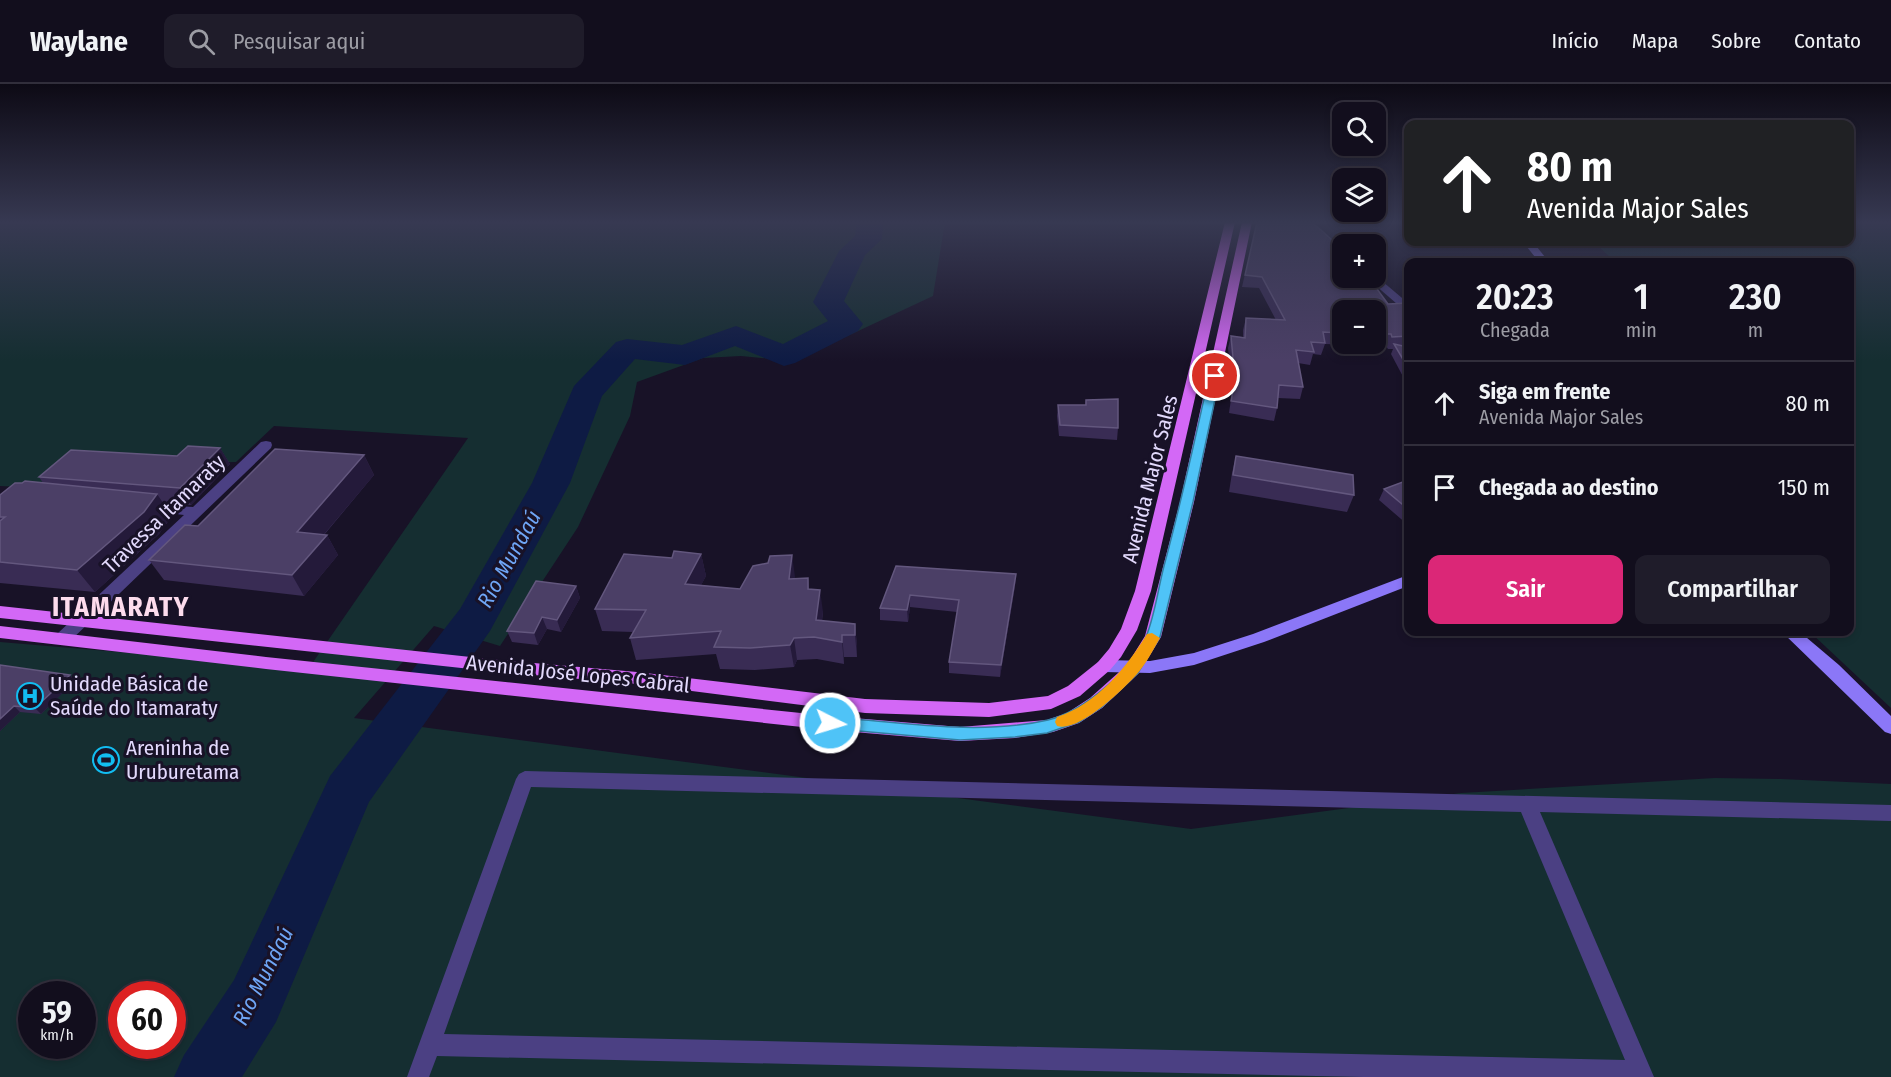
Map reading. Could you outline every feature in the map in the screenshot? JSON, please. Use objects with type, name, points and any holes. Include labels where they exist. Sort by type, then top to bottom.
[{"type":"main road","name":"Avenida Major Sales","points":[[1104,666],[1129,630],[1143,591],[1220,268]]},
{"type":"main road","name":"Avenida Major Sales","points":[[1133,669],[1153,637],[1164,598],[1192,481],[1237,268]]},
{"type":"main road","points":[[1215,292],[1231,293]]},
{"type":"main road","name":"Avenida José Lopes Cabral","points":[[0,612],[84,619],[413,657],[637,678],[835,702],[946,711],[1026,707],[1051,702],[1074,691],[1104,666]]},
{"type":"main road","name":"Avenida José Lopes Cabral","points":[[0,632],[476,686],[830,723],[960,734],[1015,731],[1047,726],[1074,718],[1096,703],[1133,669]]},
{"type":"main road","points":[[830,723],[835,702]]},
{"type":"street","points":[[1384,288],[1404,305]]},
{"type":"street","name":"Travessa Itamaraty","points":[[63,638],[266,445]]},
{"type":"street","points":[[129,506],[198,512]]},
{"type":"street","points":[[1104,666],[1133,669],[1161,667],[1208,656],[1404,582]]},
{"type":"street","points":[[1795,636],[1833,669],[1891,727]]},
{"type":"street","points":[[418,1077],[525,779],[1891,813]]},
{"type":"street","points":[[429,1046],[1642,1074],[1527,804]]},
{"type":"green space","points":[[0,268],[937,268],[933,296],[794,361],[741,356],[703,358],[637,382],[630,416],[578,527],[500,646],[434,626],[354,718],[1191,829],[1461,793],[1715,778],[1891,784],[1891,1077],[0,1077],[0,642],[309,668],[468,438],[274,426],[236,462],[198,463],[44,488],[0,486]]},
{"type":"green space","points":[[1854,268],[1891,268],[1891,708],[1814,636],[1854,636]]},
{"type":"building","points":[[1247,268],[1332,268],[1332,288],[1376,288],[1385,300],[1332,300],[1332,332],[1323,332],[1325,343],[1311,342],[1314,352],[1296,350],[1303,387],[1279,385],[1277,408],[1231,401],[1235,380],[1231,336],[1245,338],[1246,318],[1285,320],[1262,277],[1245,275]]},
{"type":"building","points":[[1386,301],[1388,304],[1404,303],[1404,336],[1392,337],[1391,334],[1386,334]]},
{"type":"building","points":[[1394,344],[1404,346],[1404,361]]},
{"type":"building","points":[[1118,399],[1118,428],[1060,425],[1058,405],[1086,405],[1086,400]]},
{"type":"building","points":[[188,446],[220,448],[180,488],[39,477],[71,450],[177,456]]},
{"type":"building","points":[[275,449],[364,455],[297,532],[327,535],[292,575],[149,560],[185,525],[198,526]]},
{"type":"building","points":[[1236,456],[1353,475],[1354,495],[1233,475]]},
{"type":"building","points":[[25,481],[157,494],[144,512],[77,570],[0,562],[0,521],[5,517],[0,517],[0,495],[15,483]]},
{"type":"building","points":[[1404,482],[1404,506],[1384,489]]},
{"type":"building","points":[[674,551],[701,554],[685,584],[740,589],[753,566],[768,563],[770,556],[792,555],[789,579],[808,578],[808,589],[820,590],[816,620],[855,624],[855,635],[842,635],[842,642],[814,637],[794,638],[790,645],[750,648],[714,647],[721,631],[630,638],[646,610],[595,609],[624,554],[672,558]]},
{"type":"building","points":[[896,566],[1016,574],[1001,665],[949,662],[959,600],[910,595],[907,610],[880,608]]},
{"type":"building","points":[[536,581],[576,586],[557,620],[542,617],[534,633],[507,631]]},
{"type":"building","name":"Unidade Básica de Saúde do Itamaraty","points":[[0,665],[70,675],[35,708],[14,706],[0,719]]},
{"type":"waterway","name":"Rio Mundaú","points":[[206,1077],[255,1001],[348,791],[475,620],[551,483],[586,393],[627,349],[685,355],[736,335],[784,356],[847,324],[828,302],[844,268]]},
{"type":"slow traffic","points":[[1062,722],[1074,718],[1096,703],[1133,669],[1152,638]]},
{"type":"place","name":"Unidade Básica de Saúde do Itamaraty","points":[[30,696]]},
{"type":"place","name":"Areninha de Uruburetama","points":[[106,760]]},
{"type":"district","name":"ITAMARATY","points":[[121,607]]},
{"type":"route","points":[[830,723],[960,734],[1015,731],[1047,726],[1074,718],[1096,703],[1133,669],[1153,637],[1187,502],[1215,376]]}]
